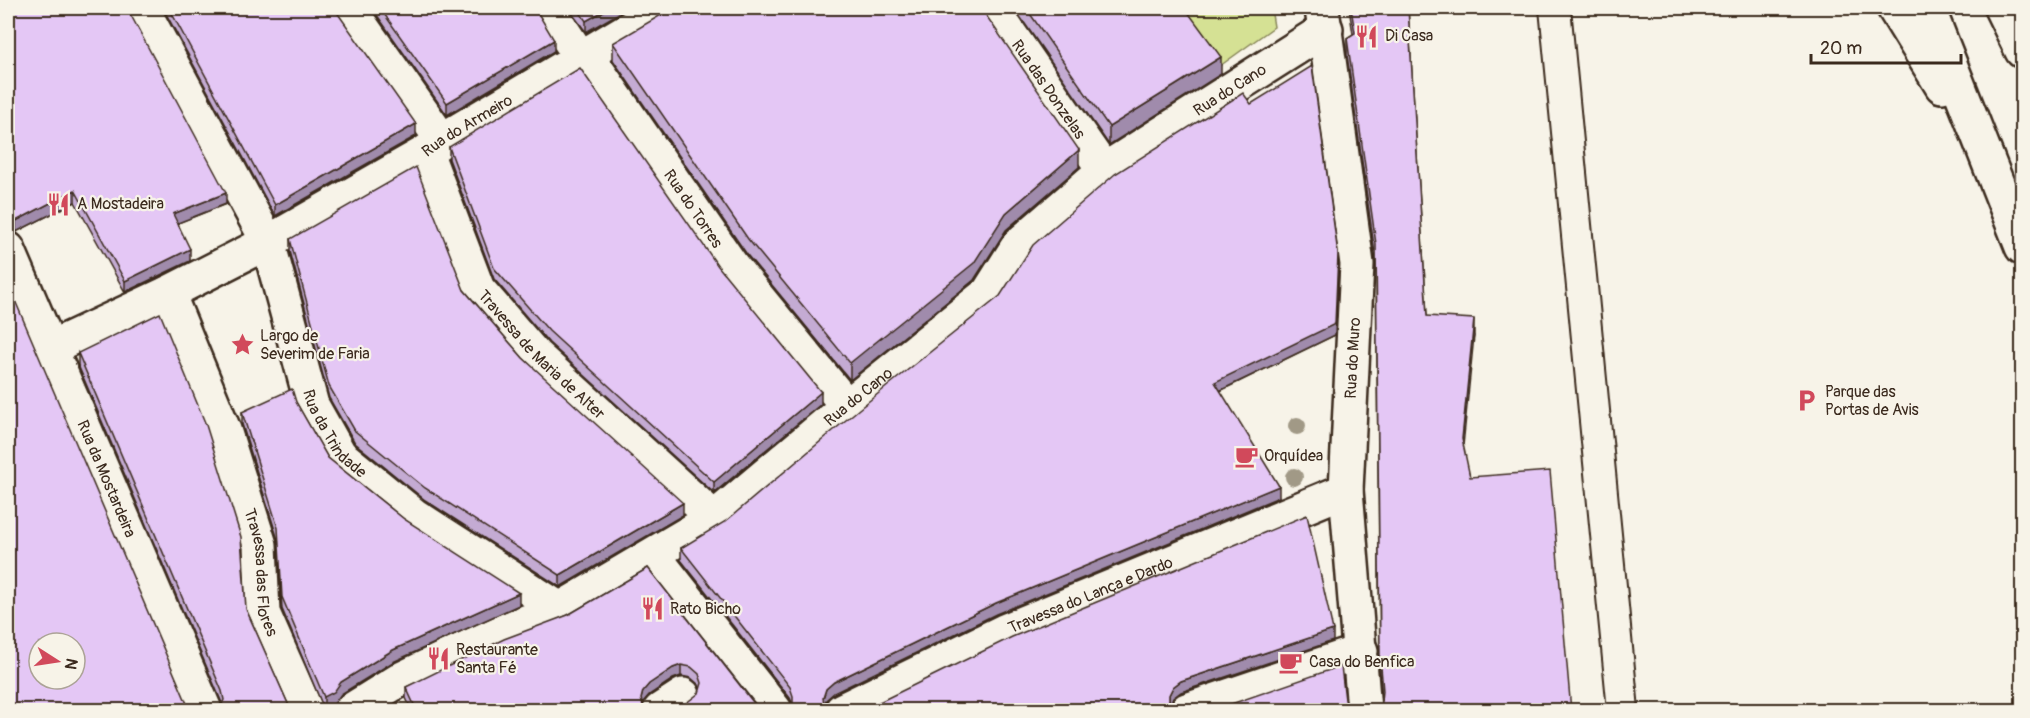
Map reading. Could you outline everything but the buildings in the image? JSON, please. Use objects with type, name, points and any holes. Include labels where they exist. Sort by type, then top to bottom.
[{"type":"street","name":"Rua da Trindade","points":[[142,8],[268,242],[312,405],[340,455],[414,515],[560,609]]},
{"type":"street","name":"Travessa de Maria de Alter","points":[[349,8],[434,146],[478,289],[536,356],[714,519]]},
{"type":"street","name":"Rua do Torres","points":[[548,8],[581,58],[596,68],[733,267],[847,406]]},
{"type":"street","name":"Rua do Armeiro","points":[[268,242],[434,146],[664,8]]},
{"type":"street","name":"Rua das Donzelas","points":[[992,8],[1104,171]]},
{"type":"street","points":[[1894,8],[1991,167]]},
{"type":"street","points":[[1928,8],[2022,247]]},
{"type":"street","points":[[2001,8],[2022,51]]},
{"type":"street","name":"Rua do Cano","points":[[351,711],[401,679],[497,633],[560,609],[714,519],[847,406],[988,293],[1019,244],[1104,171],[1324,18]]},
{"type":"street","name":"Rua do Muro","points":[[1324,18],[1358,264],[1346,490],[1361,651],[1364,711]]},
{"type":"street","points":[[51,347],[168,293],[268,242]]},
{"type":"street","name":"Rua da Mostardeira","points":[[8,249],[205,711]]},
{"type":"street","name":"Travessa das Flores","points":[[168,293],[224,430],[260,545],[263,613],[306,711]]},
{"type":"street","name":"Travessa do Lança e Dardo","points":[[842,711],[1004,631],[1346,490]]},
{"type":"street","points":[[654,556],[774,711]]},
{"type":"street","points":[[1187,711],[1224,703],[1361,651]]},
{"type":"lane","points":[[1554,8],[1623,711]]},
{"type":"green space","points":[[1173,8],[1271,8],[1274,27],[1217,68]]},
{"type":"place","name":"Di Casa","points":[[1367,36]]},
{"type":"place","name":"A Mostadeira","points":[[59,204]]},
{"type":"place","name":"Largo de Severim de Faria","points":[[242,345]]},
{"type":"place","name":"Parque das Portas de Avis","points":[[1807,401]]},
{"type":"place","name":"Orquídea","points":[[1246,456]]},
{"type":"place","name":"Rato Bicho","points":[[652,609]]},
{"type":"place","name":"Restaurante Santa Fé","points":[[438,659]]},
{"type":"place","name":"Casa do Benfica","points":[[1291,662]]}]
